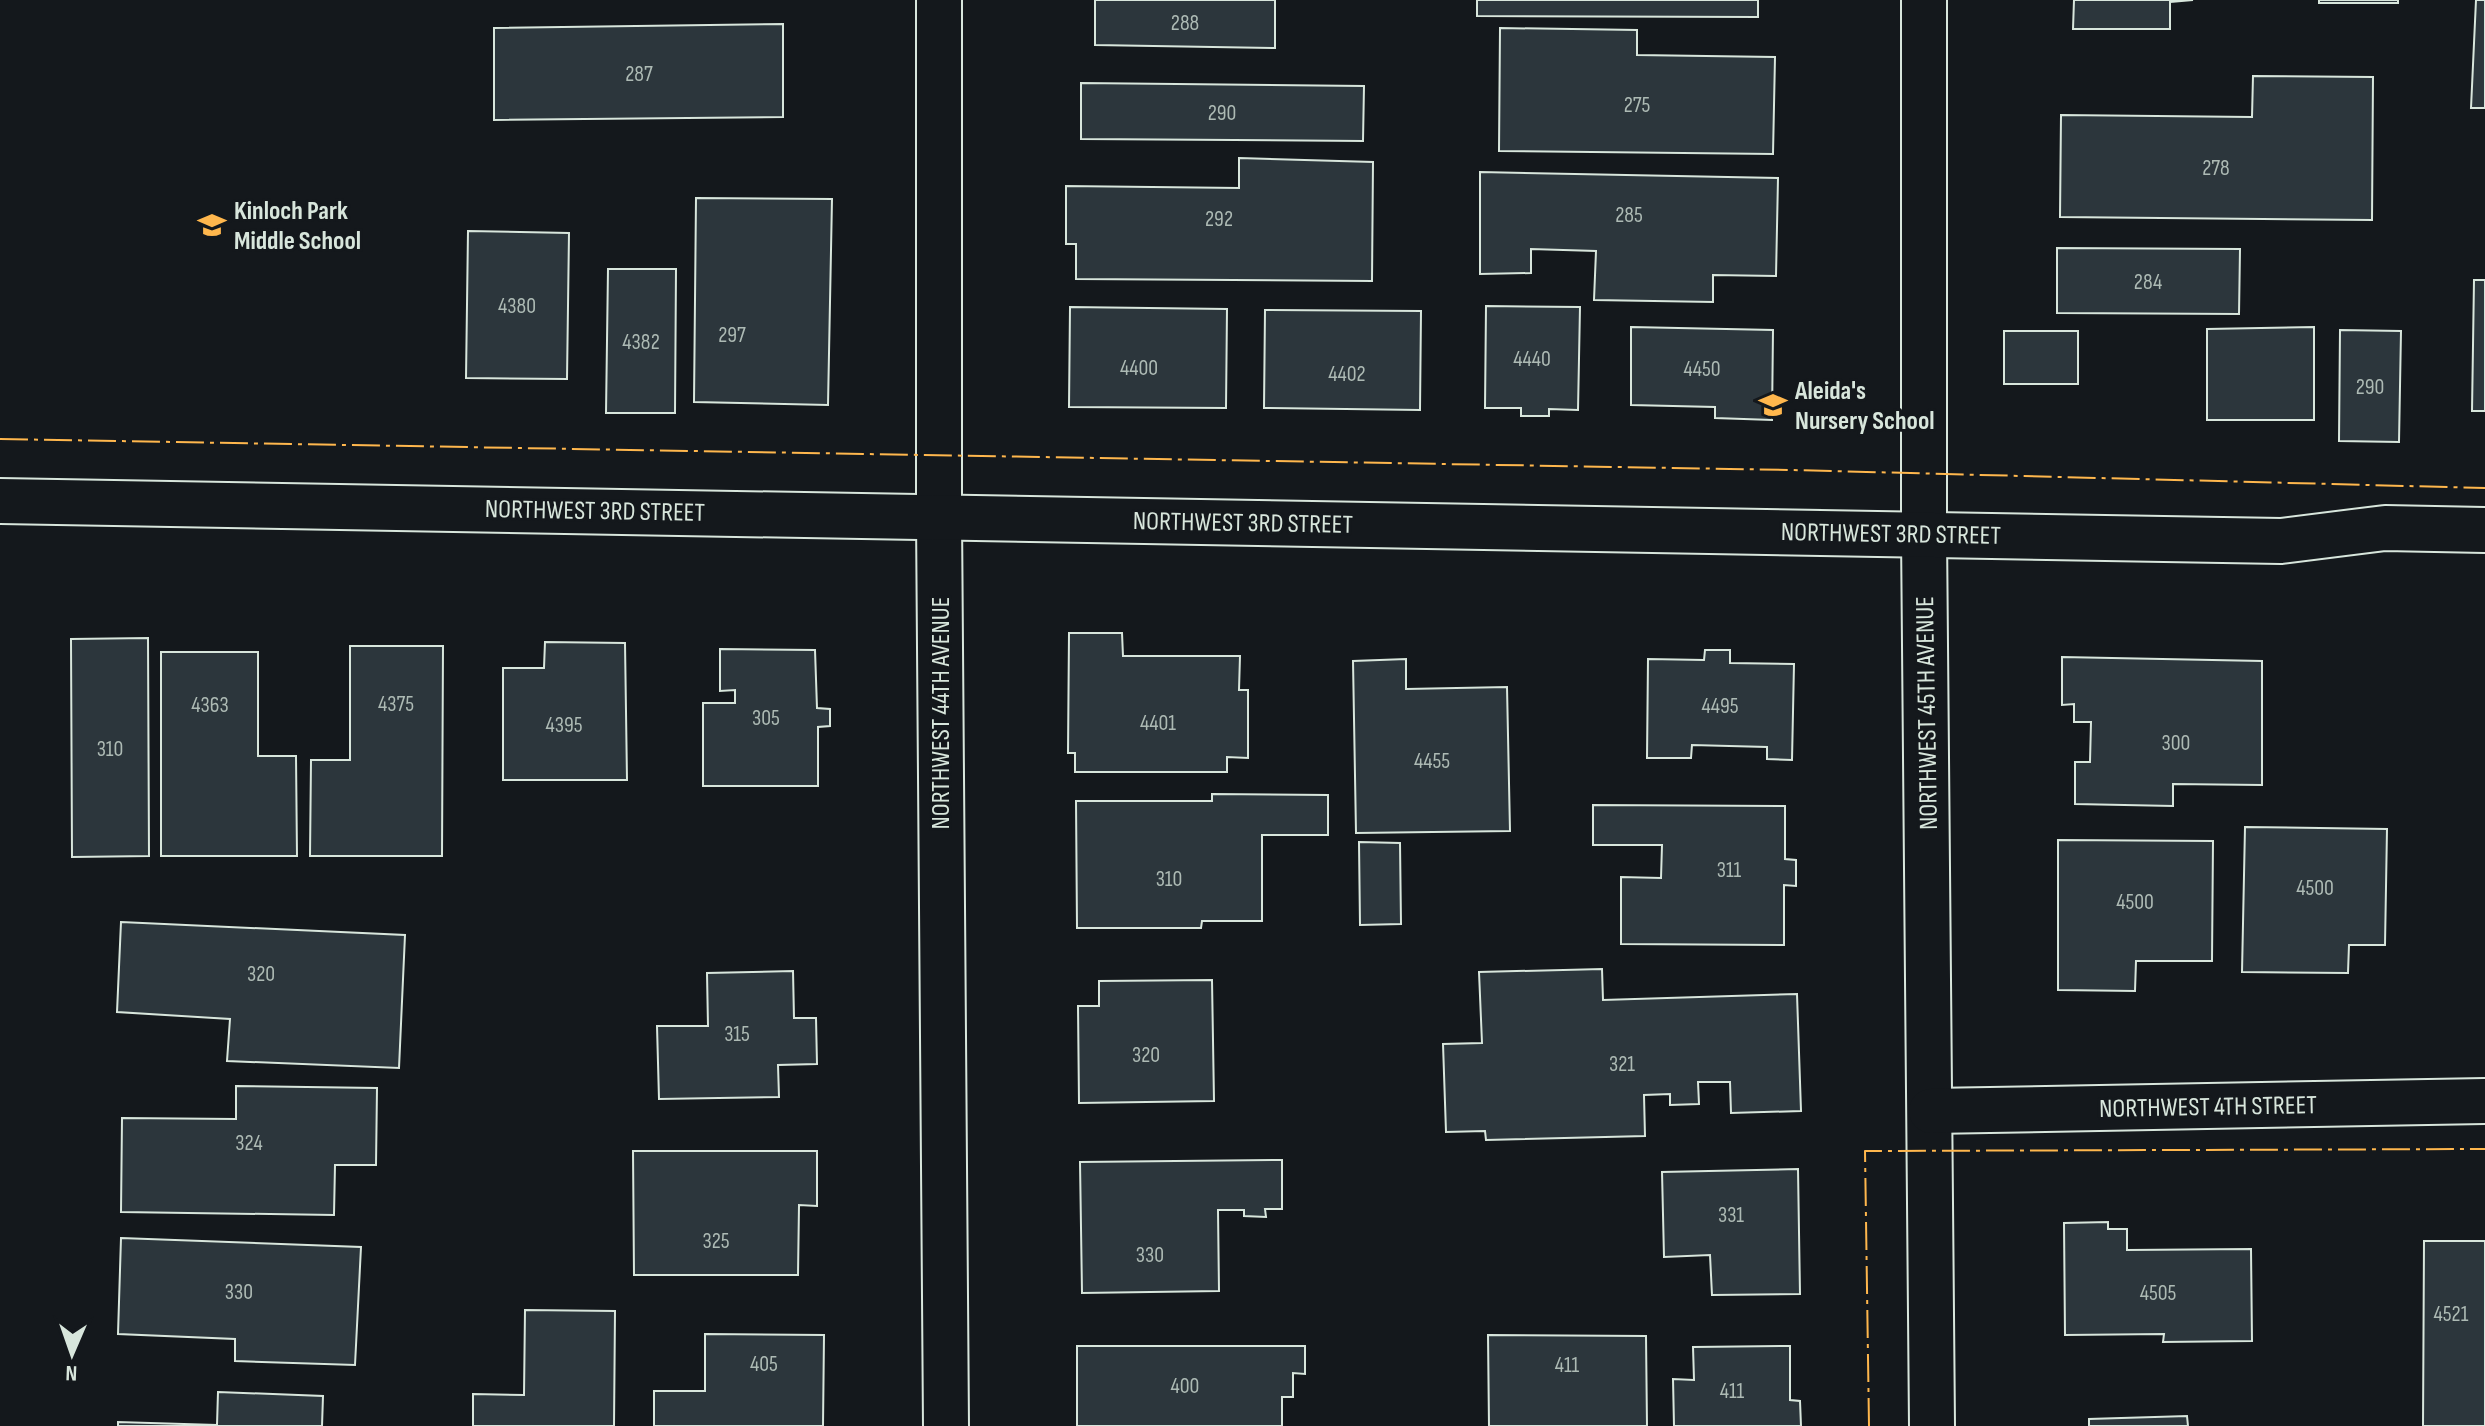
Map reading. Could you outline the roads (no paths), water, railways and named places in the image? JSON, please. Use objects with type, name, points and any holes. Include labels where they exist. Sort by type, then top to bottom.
[{"type":"street","name":"NORTHWEST 44TH AVENUE","points":[[939,0],[939,517],[946,1426]]},
{"type":"street","name":"NORTHWEST 45TH AVENUE","points":[[1924,0],[1924,534],[1932,1426]]},
{"type":"street","name":"NORTHWEST 3RD STREET","points":[[0,501],[2281,541],[2385,528],[2485,530]]},
{"type":"street","name":"NORTHWEST 4TH STREET","points":[[1931,1111],[2485,1101]]},
{"type":"place","name":"Kinloch Park Middle School","points":[[212,225]]},
{"type":"place","name":"Aleida's Nursery School","points":[[1773,405]]}]
